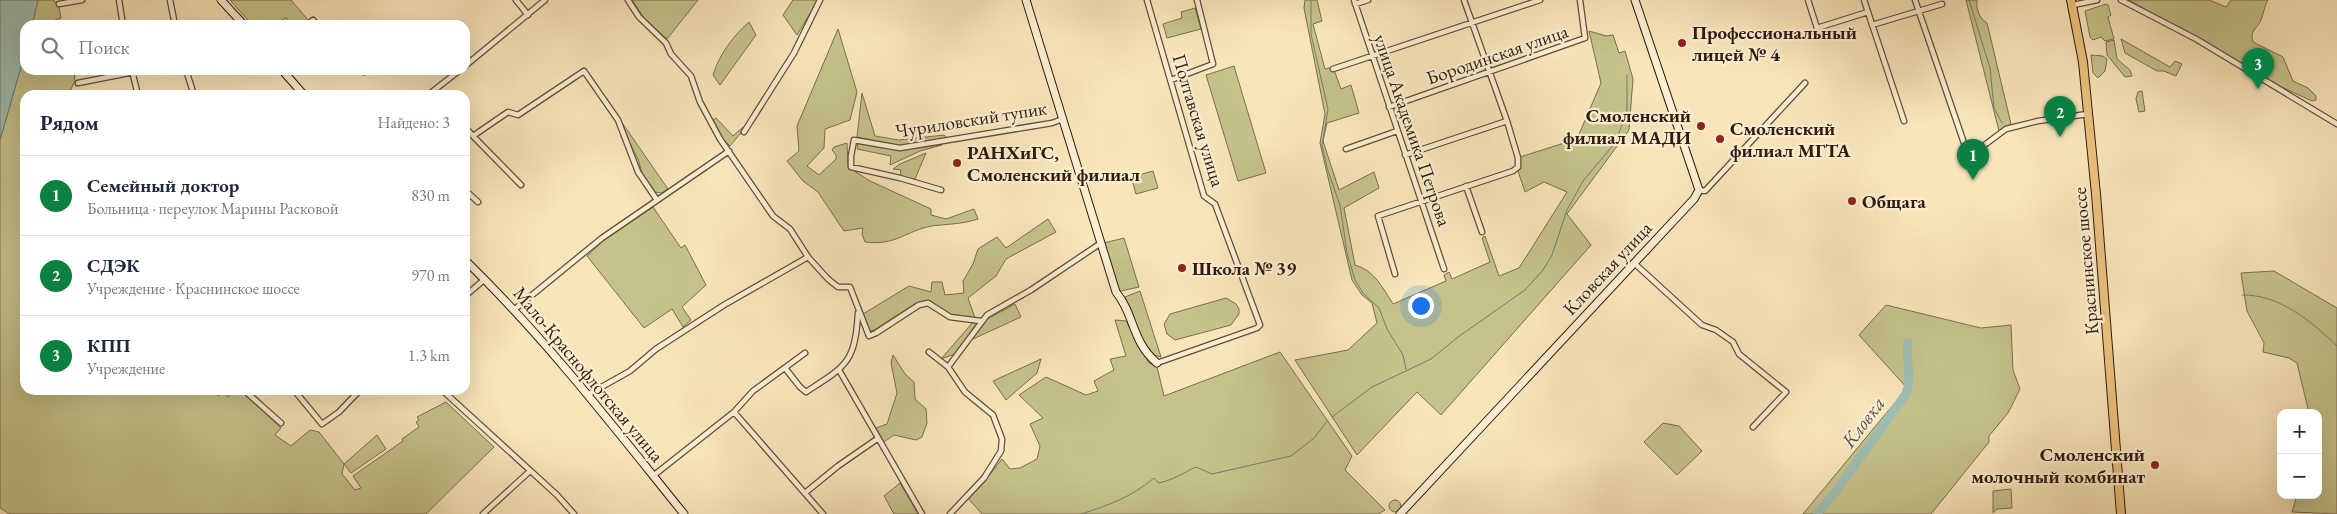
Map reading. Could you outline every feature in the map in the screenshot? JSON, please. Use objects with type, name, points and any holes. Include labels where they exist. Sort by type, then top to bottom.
[{"type":"main road","name":"Краснинское шоссе","points":[[2072,3],[2083,62],[2088,114],[2121,514]]},
{"type":"street","points":[[59,4],[82,0]]},
{"type":"street","points":[[119,0],[122,20]]},
{"type":"street","points":[[170,0],[174,20]]},
{"type":"street","points":[[221,0],[239,20]]},
{"type":"street","points":[[516,0],[528,15]]},
{"type":"street","points":[[470,62],[545,0]]},
{"type":"street","points":[[628,0],[639,18],[666,44],[671,54],[691,76],[700,102],[729,151],[773,216],[790,229],[808,257],[828,279],[838,288],[850,287],[869,336],[919,305],[928,303],[950,317],[981,321]]},
{"type":"street","points":[[744,132],[794,53],[820,0]]},
{"type":"street","points":[[1026,0],[1116,292],[1124,302],[1131,325],[1146,354],[1157,363]]},
{"type":"street","name":"Полтавская улица","points":[[1147,0],[1204,196],[1215,204],[1260,325],[1257,328],[1157,363]]},
{"type":"street","points":[[1171,80],[1213,64],[1197,0]]},
{"type":"street","points":[[1355,2],[1368,0]]},
{"type":"street","points":[[1395,274],[1378,216],[1513,171],[1518,167],[1518,158],[1507,121],[1464,0]]},
{"type":"street","points":[[1333,69],[1540,0]]},
{"type":"street","name":"Бородинская улица","points":[[1389,106],[1585,38],[1580,0]]},
{"type":"street","points":[[1635,0],[1699,190],[1706,191],[1805,83]]},
{"type":"street","points":[[1808,0],[1817,28],[1868,12]]},
{"type":"street","points":[[1864,0],[1904,121]]},
{"type":"street","points":[[1915,0],[1965,146]]},
{"type":"street","points":[[2072,3],[2097,0]]},
{"type":"street","points":[[2121,0],[2196,40],[2337,124]]},
{"type":"street","name":"улица Академика Петрова","points":[[1355,2],[1444,269]]},
{"type":"street","points":[[1872,25],[1942,4]]},
{"type":"street","points":[[473,136],[508,112],[518,115],[584,71],[618,120],[638,172],[657,200]]},
{"type":"street","points":[[78,83],[114,75]]},
{"type":"street","points":[[133,75],[137,90]]},
{"type":"street","points":[[188,75],[192,90]]},
{"type":"street","points":[[286,75],[300,90]]},
{"type":"street","points":[[436,90],[454,75]]},
{"type":"street","points":[[1971,155],[2006,129],[2038,121],[2088,114]]},
{"type":"street","name":"Чуриловский тупик","points":[[941,190],[851,167],[854,140],[900,148],[1052,123],[1063,118]]},
{"type":"street","points":[[1405,155],[1507,121]]},
{"type":"street","points":[[1346,149],[1397,131]]},
{"type":"street","points":[[470,133],[521,185]]},
{"type":"street","points":[[515,309],[602,238],[729,151]]},
{"type":"street","points":[[1466,186],[1482,232]]},
{"type":"street","name":"Кловская улица","points":[[1400,514],[1694,199],[1699,190]]},
{"type":"street","points":[[470,195],[478,202]]},
{"type":"street","points":[[948,367],[987,315],[1030,290],[1101,243]]},
{"type":"street","points":[[589,394],[630,371],[656,349],[724,305],[808,257]]},
{"type":"street","points":[[1634,263],[1702,325],[1716,330],[1733,342],[1739,354],[1786,392],[1753,427]]},
{"type":"street","name":"Мало-Краснофлотская улица","points":[[470,265],[515,309],[589,394],[684,514]]},
{"type":"street","points":[[470,292],[485,279]]},
{"type":"street","points":[[785,368],[800,388],[806,392],[839,370],[852,354],[857,309]]},
{"type":"street","points":[[929,352],[948,367],[965,392],[993,414],[1002,439],[1001,451],[984,478],[950,514]]},
{"type":"street","points":[[653,476],[734,412],[753,391],[805,353]]},
{"type":"street","points":[[839,370],[857,400],[859,408],[922,514]]},
{"type":"street","points":[[250,395],[281,423]]},
{"type":"street","points":[[298,395],[322,424],[339,412],[355,395]]},
{"type":"street","points":[[447,395],[557,495],[574,514]]},
{"type":"street","points":[[734,412],[821,513]]},
{"type":"street","points":[[805,493],[838,466],[878,439]]},
{"type":"street","points":[[483,514],[530,471]]},
{"type":"shaded area","points":[[38,0],[54,0],[54,2],[58,2],[61,18],[55,20],[33,20]]},
{"type":"shaded area","points":[[230,0],[291,0],[308,20],[288,20],[286,18],[282,20],[248,20]]},
{"type":"shaded area","points":[[632,0],[698,0],[667,39],[645,19]]},
{"type":"shaded area","points":[[793,0],[818,0],[797,35],[783,15]]},
{"type":"shaded area","points":[[1305,0],[1317,0],[1322,21],[1313,24],[1325,69],[1333,67],[1341,89],[1351,85],[1359,113],[1327,123],[1323,141],[1339,190],[1374,172],[1379,188],[1344,208],[1355,265],[1373,275],[1393,304],[1446,281],[1444,275],[1449,272],[1452,279],[1490,262],[1482,238],[1485,236],[1499,276],[1519,268],[1567,192],[1544,182],[1525,192],[1518,171],[1520,157],[1577,139],[1601,83],[1589,31],[1606,36],[1613,35],[1619,53],[1625,51],[1633,79],[1629,130],[1567,214],[1591,245],[1441,415],[1417,392],[1357,455],[1295,360],[1348,350],[1377,323],[1372,303],[1362,295],[1352,280],[1320,143],[1325,114],[1304,8]]},
{"type":"shaded area","points":[[1966,0],[1977,0],[1979,13],[1987,23],[2011,124],[1999,131]]},
{"type":"shaded area","points":[[2129,0],[2209,0],[2226,7],[2231,0],[2268,0],[2261,20],[2252,35],[2253,42],[2283,57],[2293,81],[2308,88],[2316,96],[2316,100],[2312,101],[2275,84]]},
{"type":"shaded area","points":[[2106,4],[2111,15],[2108,17],[2114,39],[2105,41],[2101,37],[2093,40],[2090,37],[2085,11]]},
{"type":"shaded area","points":[[1195,8],[1201,29],[1167,38],[1163,24],[1182,18],[1181,12]]},
{"type":"shaded area","points":[[749,22],[756,35],[720,85],[713,75],[719,60],[737,33]]},
{"type":"shaded area","points":[[838,29],[857,92],[850,120],[825,129],[824,148],[807,166],[819,175],[836,159],[836,155],[832,150],[834,147],[847,143],[848,167],[870,181],[931,209],[931,215],[946,219],[974,209],[978,219],[923,228],[885,242],[865,242],[862,234],[863,228],[844,231],[818,192],[803,181],[787,161],[799,151],[797,126]]},
{"type":"shaded area","points":[[2121,39],[2170,67],[2175,61],[2182,64],[2176,76],[2164,71],[2157,71],[2125,53]]},
{"type":"shaded area","points":[[2114,40],[2117,59],[2130,70],[2132,76],[2125,77],[2107,55],[2106,42]]},
{"type":"shaded area","points":[[2091,55],[2103,56],[2107,59],[2105,71],[2098,78],[2093,73]]},
{"type":"shaded area","points":[[1234,66],[1266,173],[1238,181],[1206,75]]},
{"type":"shaded area","points":[[20,70],[20,75],[74,75],[75,81],[70,90],[20,90],[20,395],[226,395],[229,397],[230,395],[245,395],[281,428],[275,435],[291,446],[310,430],[319,432],[344,464],[342,474],[355,490],[361,488],[353,476],[403,441],[402,439],[419,427],[416,422],[419,420],[417,417],[446,402],[494,447],[426,514],[10,514],[0,508],[0,140]]},
{"type":"shaded area","points":[[2142,91],[2145,111],[2139,112],[2136,99],[2138,92]]},
{"type":"shaded area","points":[[862,93],[875,136],[899,140],[944,135],[948,139],[901,146],[857,137]]},
{"type":"shaded area","points":[[716,118],[733,136],[743,127],[730,146],[723,139],[713,120]]},
{"type":"shaded area","points":[[623,124],[668,189],[662,193],[655,192],[642,173],[638,159],[623,130]]},
{"type":"shaded area","points":[[858,143],[900,150],[942,145],[920,151],[890,165],[891,156],[857,149]]},
{"type":"shaded area","points":[[926,153],[915,179],[900,177],[901,170],[893,169],[900,164]]},
{"type":"shaded area","points":[[1153,171],[1158,188],[1136,194],[1131,177]]},
{"type":"shaded area","points":[[653,207],[681,248],[685,245],[706,285],[682,307],[691,320],[683,327],[672,309],[644,328],[587,256],[604,240]]},
{"type":"shaded area","points":[[1048,219],[1056,232],[1006,259],[996,276],[968,298],[975,318],[951,315],[928,302],[916,303],[874,330],[870,331],[866,328],[863,314],[909,286],[931,292],[932,282],[942,282],[945,295],[964,293],[963,281],[973,264],[978,249],[997,237],[1006,248]]},
{"type":"shaded area","points":[[1124,238],[1139,287],[1121,291],[1118,289],[1104,243]]},
{"type":"shaded area","points":[[2274,271],[2337,308],[2337,514],[2292,512],[2296,499],[2322,499],[2322,409],[2308,409],[2297,363],[2289,358],[2263,352],[2264,343],[2247,311],[2241,273]]},
{"type":"shaded area","points":[[1140,291],[1161,357],[1148,353],[1133,324],[1125,297]]},
{"type":"shaded area","points":[[1226,298],[1236,304],[1239,309],[1239,314],[1231,325],[1175,340],[1167,334],[1164,324],[1170,314]]},
{"type":"shaded area","points":[[1015,304],[1021,317],[973,339],[969,338],[982,322]]},
{"type":"shaded area","points":[[1886,305],[1981,328],[2011,325],[2013,370],[2020,389],[2008,413],[1989,436],[1989,442],[1931,514],[1803,514],[1907,388],[1859,335]]},
{"type":"shaded area","points":[[1115,320],[1126,321],[1149,363],[1157,367],[1164,396],[1280,352],[1352,456],[1345,470],[1385,510],[1378,514],[982,514],[968,498],[984,482],[1002,459],[1010,469],[1020,468],[1037,459],[1040,446],[1030,424],[1043,418],[1019,395],[1046,377],[1086,395],[1098,391],[1094,381],[1114,370],[1110,359],[1126,356]]},
{"type":"shaded area","points":[[973,322],[977,323],[955,354],[941,359]]},
{"type":"shaded area","points":[[893,355],[905,374],[914,382],[915,399],[926,409],[927,423],[922,437],[916,440],[894,435],[884,442],[876,428],[887,424],[897,393],[891,363]]},
{"type":"shaded area","points":[[1041,359],[1037,373],[1006,400],[993,381]]},
{"type":"shaded area","points":[[1663,423],[1679,426],[1702,451],[1677,475],[1644,442]]},
{"type":"shaded area","points":[[377,435],[386,449],[351,473],[344,464]]},
{"type":"shaded area","points":[[900,483],[918,514],[894,514],[884,496]]},
{"type":"shaded area","points":[[2011,489],[2012,508],[1997,509],[1993,513],[1993,491]]},
{"type":"shaded area","points":[[1393,500],[1397,500],[1401,506],[1397,512],[1393,512],[1389,508],[1389,504]]},
{"type":"water","points":[[0,0],[38,0],[33,20],[20,20],[20,70],[0,140]]},
{"type":"waterway","points":[[1311,0],[1311,34],[1328,109],[1322,145],[1328,171],[1340,205],[1347,253],[1355,280],[1363,293],[1379,308],[1387,329],[1403,355],[1406,369]]},
{"type":"waterway","points":[[1969,0],[1990,68],[1994,108],[2002,123]]},
{"type":"waterway","points":[[1332,417],[1372,387],[1431,359],[1458,337],[1525,290],[1543,270],[1552,255],[1567,210],[1583,181],[1615,143],[1627,112],[1627,75]]},
{"type":"waterway","points":[[2242,295],[2256,296],[2281,304],[2316,327],[2337,346]]},
{"type":"waterway","name":"Кловка","points":[[1817,514],[1836,491],[1906,394],[1909,381],[1908,342]]},
{"type":"waterway","points":[[1081,514],[1119,500],[1154,478],[1159,483],[1196,467],[1212,474],[1291,456],[1314,438],[1328,420]]},
{"type":"place","name":"Профессиональный лицей № 4","points":[[1682,43]]},
{"type":"place","name":"КПП","points":[[2258,89]]},
{"type":"place","name":"Смоленский филиал МАДИ","points":[[1701,126]]},
{"type":"place","name":"СДЭК","points":[[2060,137]]},
{"type":"place","name":"Смоленский филиал МГТА","points":[[1720,139]]},
{"type":"place","name":"РАНХиГС, Смоленский филиал","points":[[957,163]]},
{"type":"place","name":"Семейный доктор","points":[[1973,180]]},
{"type":"place","name":"Общага","points":[[1852,201]]},
{"type":"place","name":"Школа № 39","points":[[1182,268]]},
{"type":"place","name":"Смоленский молочный комбинат","points":[[2155,465]]}]
